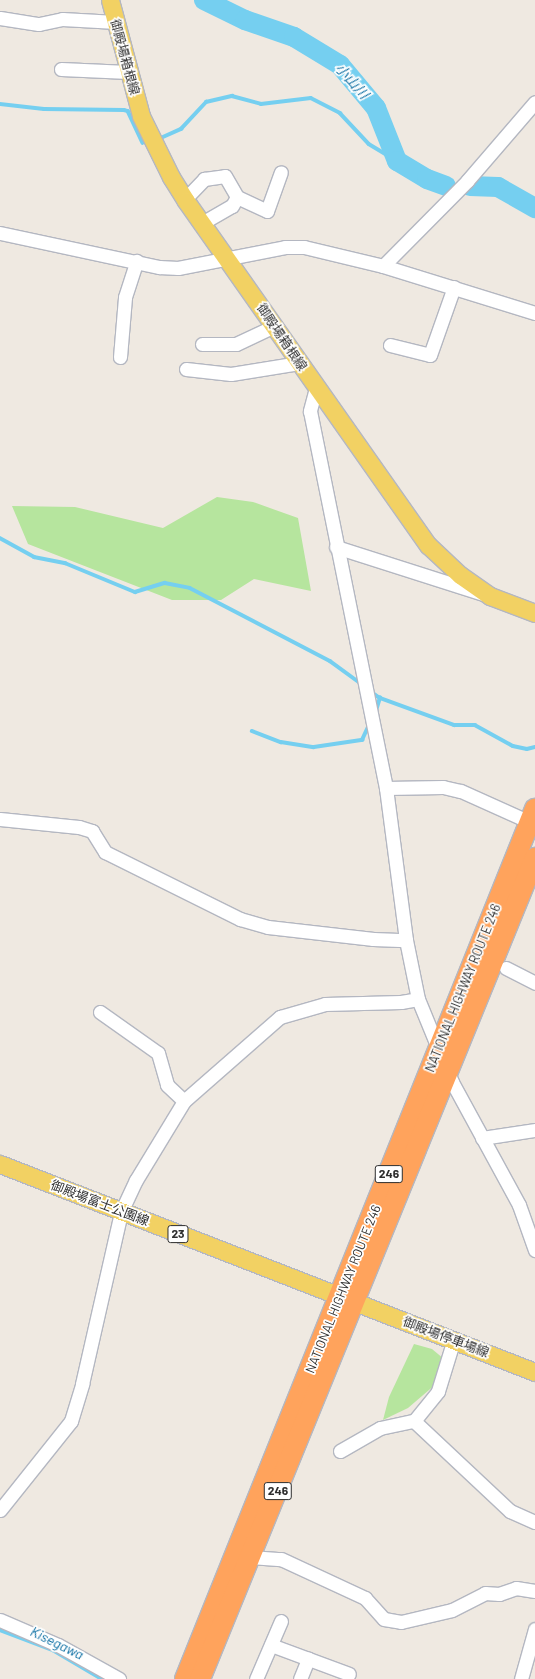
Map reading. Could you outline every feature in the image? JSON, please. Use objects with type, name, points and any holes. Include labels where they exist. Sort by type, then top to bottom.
[{"type":"highway","name":"NATIONAL HIGHWAY ROUTE 246","points":[[200,1679],[250,1557],[348,1299],[438,1051],[532,816]]},
{"type":"highway","name":"NATIONAL HIGHWAY ROUTE 246","points":[[185,1679],[447,1071],[535,858]]},
{"type":"main road","name":"御殿場箱根線","points":[[110,0],[134,92],[148,131],[171,177],[316,388],[428,545],[460,575],[490,596],[535,613]]},
{"type":"main road","name":"御殿場富士公園線","points":[[0,1164],[348,1299]]},
{"type":"main road","name":"御殿場停車場線","points":[[348,1299],[454,1339],[535,1372]]},
{"type":"street","points":[[0,18],[39,24],[62,19],[116,22]]},
{"type":"street","points":[[61,69],[128,72]]},
{"type":"street","points":[[383,266],[467,181],[535,102]]},
{"type":"street","points":[[185,199],[204,179],[226,176],[237,197],[267,212],[281,172]]},
{"type":"street","points":[[202,223],[232,206],[237,197]]},
{"type":"street","points":[[0,232],[137,261],[178,268],[228,259],[285,246],[304,247],[383,266],[535,313]]},
{"type":"street","points":[[120,357],[125,297],[137,261]]},
{"type":"street","points":[[390,345],[430,355],[454,287]]},
{"type":"street","points":[[202,344],[236,344],[274,326]]},
{"type":"street","points":[[186,369],[231,374],[299,363]]},
{"type":"street","points":[[316,388],[310,411],[336,547],[386,788],[407,946],[418,999],[447,1071],[520,1206],[535,1250]]},
{"type":"street","points":[[336,547],[490,596]]},
{"type":"street","points":[[386,788],[443,787],[461,791],[532,816]]},
{"type":"street","points":[[0,819],[79,827],[92,832],[105,852],[240,919],[268,927],[373,939],[407,946]]},
{"type":"street","points":[[506,968],[535,983]]},
{"type":"street","points":[[0,1510],[71,1421],[82,1384],[122,1212],[136,1180],[184,1101],[280,1018],[325,1004],[401,1002],[418,999]]},
{"type":"street","points":[[100,1012],[158,1053],[167,1085],[184,1101]]},
{"type":"street","points":[[482,1138],[535,1130]]},
{"type":"street","points":[[340,1452],[380,1428],[414,1421],[438,1392],[454,1339]]},
{"type":"street","points":[[414,1421],[510,1511],[535,1522]]},
{"type":"street","points":[[250,1557],[282,1559],[365,1598],[384,1619],[401,1622],[452,1610],[485,1593],[499,1594],[516,1588],[535,1591]]},
{"type":"street","points":[[0,1620],[58,1645],[119,1679]]},
{"type":"street","points":[[256,1679],[281,1621]]},
{"type":"street","points":[[521,1679],[535,1633]]},
{"type":"street","points":[[270,1645],[308,1659],[344,1675]]},
{"type":"street","points":[[300,1679],[308,1659]]},
{"type":"green space","points":[[217,497],[253,502],[298,518],[311,591],[254,579],[221,600],[172,600],[28,544],[12,506],[75,507],[163,528]]},
{"type":"green space","points":[[414,1344],[432,1349],[444,1359],[436,1384],[408,1408],[383,1420],[389,1397]]},
{"type":"waterway","name":"小山川","points":[[204,0],[245,20],[294,37],[340,65],[376,108],[397,161],[427,179],[446,186]]},
{"type":"waterway","points":[[163,137],[181,129],[206,102],[232,96],[261,104],[311,98],[340,113],[369,144],[397,161]]},
{"type":"waterway","points":[[0,104],[44,109],[128,111],[143,143]]},
{"type":"waterway","name":"小山川","points":[[470,186],[498,187],[535,208]]},
{"type":"waterway","points":[[0,538],[34,557],[65,563],[135,592],[165,583],[190,588],[330,661],[360,683]]},
{"type":"waterway","points":[[370,691],[380,698],[454,725],[475,725],[513,746],[527,749],[535,747]]},
{"type":"waterway","points":[[375,714],[380,698]]},
{"type":"waterway","points":[[252,731],[281,742],[314,747],[362,740],[369,725]]},
{"type":"waterway","name":"Kisegawa","points":[[0,1630],[53,1650],[102,1679]]}]
